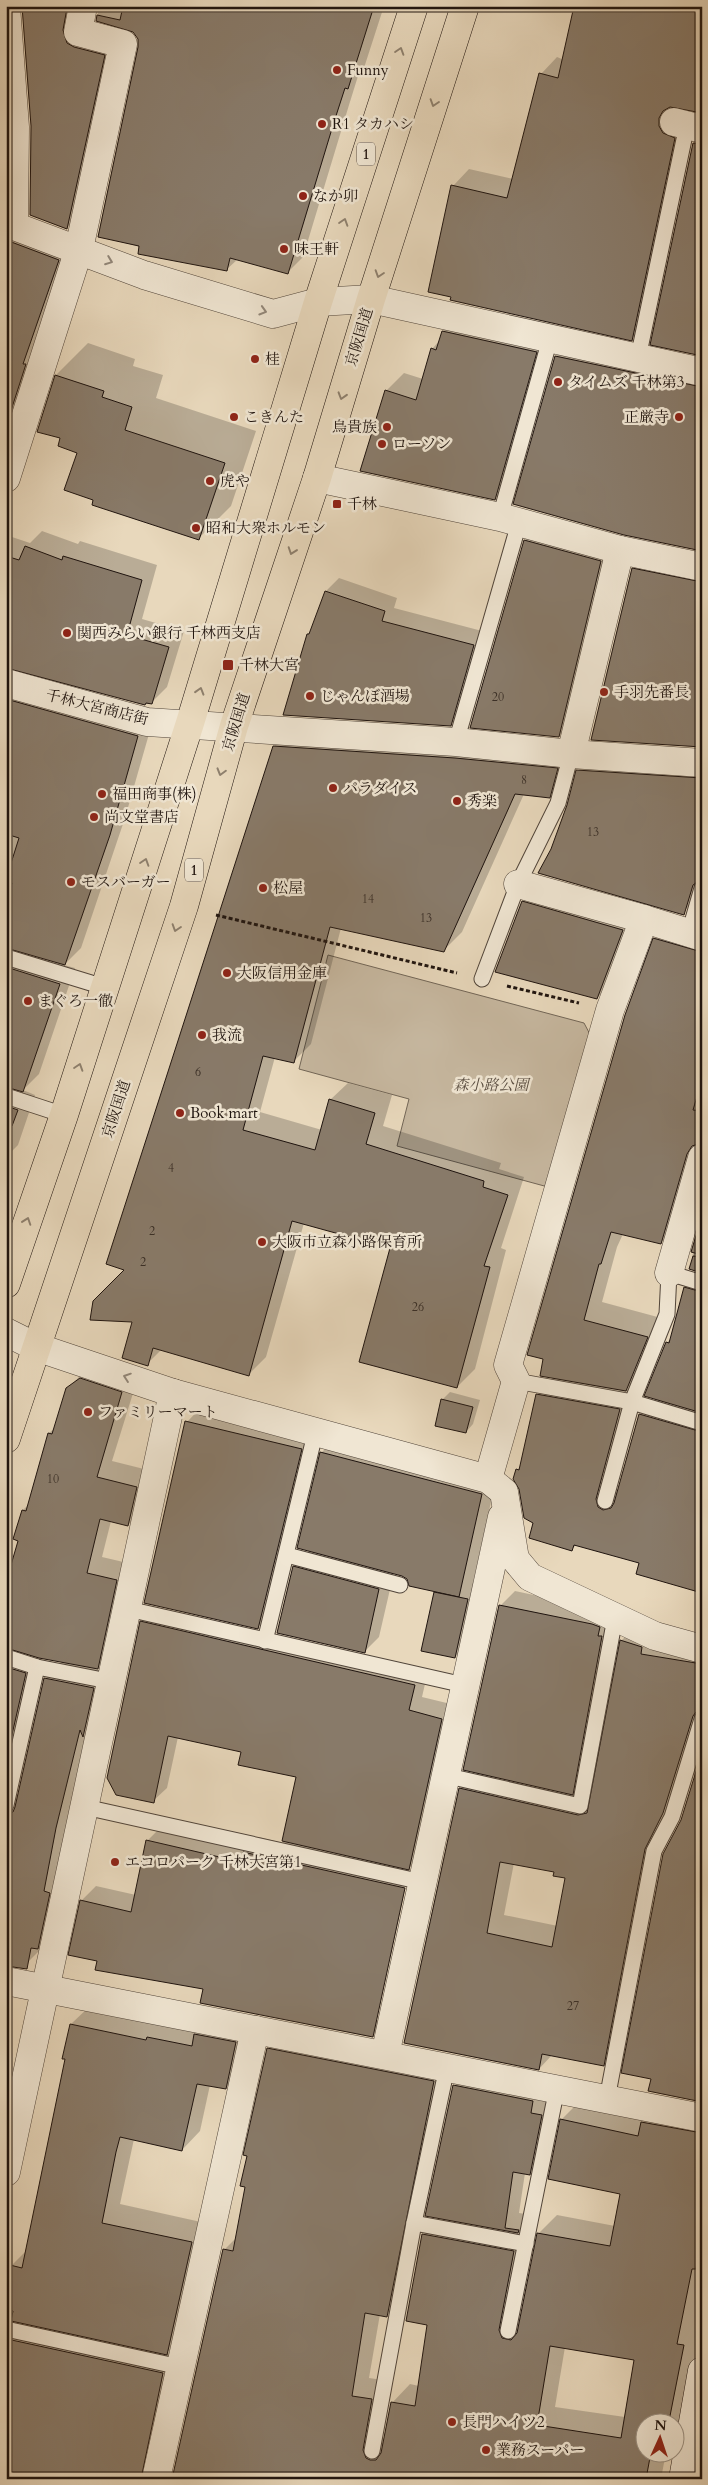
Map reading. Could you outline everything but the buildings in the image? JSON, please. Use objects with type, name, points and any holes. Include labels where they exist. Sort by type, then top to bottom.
[{"type":"highway","name":"1","points":[[6,1284],[12,1246],[64,1115],[190,723],[318,302],[414,6]]},
{"type":"highway","name":"京阪国道","points":[[6,1438],[184,906],[234,726],[317,478],[370,299],[466,6]]},
{"type":"street","points":[[6,6],[15,127],[10,224],[80,249],[144,275],[273,314],[318,302],[370,299],[702,372]]},
{"type":"street","points":[[6,478],[80,249],[122,44],[78,32],[83,6]]},
{"type":"street","points":[[317,478],[510,520],[620,550],[702,567]]},
{"type":"street","points":[[571,754],[620,550]]},
{"type":"street","name":"千林大宮商店街","points":[[6,683],[147,722],[234,726],[371,725],[456,742],[571,754],[702,763]]},
{"type":"street","points":[[518,884],[695,935]]},
{"type":"street","points":[[488,1480],[516,1381],[508,1365],[610,1010],[644,919]]},
{"type":"street","points":[[669,1273],[702,1158]]},
{"type":"street","points":[[6,1332],[36,1347],[173,1393],[488,1480],[504,1492],[516,1558],[530,1577],[655,1636],[702,1649]]},
{"type":"street","points":[[6,2172],[173,1393]]},
{"type":"street","points":[[385,2055],[444,1775],[505,1502]]},
{"type":"street","points":[[6,1981],[702,2118]]},
{"type":"street","points":[[156,2479],[255,2030]]},
{"type":"street","points":[[683,2479],[702,2371]]},
{"type":"lane","points":[[638,358],[687,125]]},
{"type":"lane","points":[[456,742],[510,520],[550,339]]},
{"type":"lane","points":[[482,979],[518,884],[558,803],[571,754]]},
{"type":"lane","points":[[695,935],[702,888]]},
{"type":"lane","points":[[6,957],[104,987]]},
{"type":"lane","points":[[6,1096],[64,1115]]},
{"type":"lane","points":[[605,1501],[632,1402],[667,1314],[669,1273],[702,1282]]},
{"type":"lane","points":[[516,1381],[632,1402],[702,1423]]},
{"type":"lane","points":[[265,1642],[316,1434]]},
{"type":"lane","points":[[287,1555],[400,1584]]},
{"type":"lane","points":[[128,1609],[265,1642],[464,1685]]},
{"type":"lane","points":[[444,1775],[580,1806],[615,1618]]},
{"type":"lane","points":[[6,1657],[37,1667],[112,1682]]},
{"type":"lane","points":[[6,1804],[37,1667]]},
{"type":"lane","points":[[607,2099],[654,1851],[672,1818],[702,1719]]},
{"type":"lane","points":[[85,1808],[422,1882]]},
{"type":"lane","points":[[372,2452],[414,2223],[447,2067]]},
{"type":"lane","points":[[508,2331],[557,2088]]},
{"type":"lane","points":[[414,2223],[526,2244]]},
{"type":"lane","points":[[6,2329],[180,2367]]},
{"type":"path","points":[[184,906],[610,1010]]},
{"type":"green space","name":"森小路公園","points":[[328,955],[584,1023],[593,1040],[548,1187],[397,1146],[409,1099],[299,1069]]},
{"type":"place","name":"Funny","points":[[337,70]]},
{"type":"place","name":"R1 タカハシ","points":[[322,124]]},
{"type":"place","name":"なか卯","points":[[303,196]]},
{"type":"place","name":"味王軒","points":[[284,249]]},
{"type":"place","name":"桂","points":[[255,359]]},
{"type":"place","name":"タイムズ 千林第3","points":[[558,382]]},
{"type":"place","name":"こきんた","points":[[234,417]]},
{"type":"place","name":"正厳寺","points":[[679,417]]},
{"type":"place","name":"鳥貴族","points":[[387,427]]},
{"type":"place","name":"ローソン","points":[[382,444]]},
{"type":"place","name":"虎や","points":[[210,481]]},
{"type":"place","name":"千林","points":[[337,504]]},
{"type":"place","name":"昭和大衆ホルモン","points":[[196,528]]},
{"type":"place","name":"関西みらい銀行 千林西支店","points":[[67,633]]},
{"type":"place","name":"千林大宮","points":[[228,665]]},
{"type":"place","name":"手羽先番長","points":[[604,692]]},
{"type":"place","name":"じゃんぼ酒場","points":[[310,696]]},
{"type":"place","name":"パラダイス","points":[[333,788]]},
{"type":"place","name":"福田商事(株)","points":[[102,794]]},
{"type":"place","name":"秀楽","points":[[457,801]]},
{"type":"place","name":"尚文堂書店","points":[[94,817]]},
{"type":"place","name":"モスバーガー","points":[[71,882]]},
{"type":"place","name":"松屋","points":[[263,888]]},
{"type":"place","name":"大阪信用金庫","points":[[227,973]]},
{"type":"place","name":"まぐろ一徹","points":[[28,1001]]},
{"type":"place","name":"我流","points":[[202,1035]]},
{"type":"place","name":"Book mart","points":[[180,1113]]},
{"type":"place","name":"大阪市立森小路保育所","points":[[262,1242]]},
{"type":"place","name":"ファミリーマート","points":[[88,1412]]},
{"type":"place","name":"エコロパーク 千林大宮第1","points":[[115,1862]]},
{"type":"place","name":"長門ハイツ2","points":[[452,2422]]},
{"type":"place","name":"業務スーパー","points":[[486,2450]]}]
